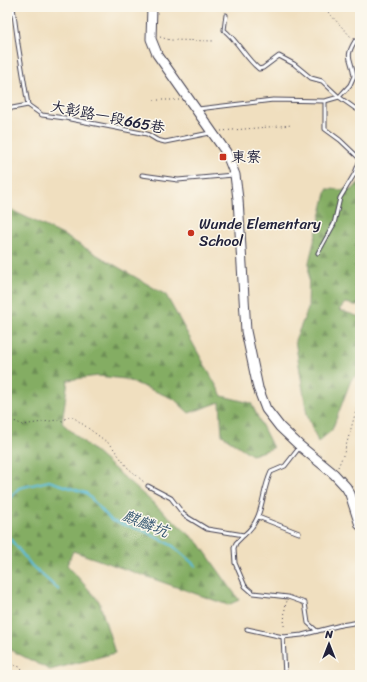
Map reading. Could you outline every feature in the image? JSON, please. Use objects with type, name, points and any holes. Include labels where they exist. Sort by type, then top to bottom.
[{"type":"main road","points":[[152,7],[151,36],[157,54],[226,152],[235,175],[238,199],[246,331],[258,388],[266,409],[272,418],[300,446],[334,474],[346,487],[350,494],[360,525]]},
{"type":"lane","name":"大彰路一段665巷","points":[[13,7],[28,105],[42,115],[77,120],[147,134],[157,140],[165,142],[213,132]]},
{"type":"lane","points":[[226,15],[224,30],[232,37],[252,63],[259,69],[263,68],[279,56],[294,64],[311,78],[322,80],[338,97],[356,109],[360,109]]},
{"type":"lane","points":[[197,109],[274,100],[325,101],[338,97],[350,85],[354,76],[349,59],[349,53],[355,41]]},
{"type":"lane","points":[[318,253],[334,224],[340,198],[355,173],[360,159],[340,140],[325,129],[325,101]]},
{"type":"lane","points":[[7,109],[28,105]]},
{"type":"lane","points":[[142,175],[178,180],[235,175]]},
{"type":"lane","points":[[300,446],[285,466],[271,472],[266,481],[258,517],[252,528],[236,543],[234,548],[235,563],[245,586],[253,594],[288,597],[305,603],[308,623],[317,630]]},
{"type":"lane","points":[[148,486],[171,498],[184,516],[207,529],[244,535]]},
{"type":"lane","points":[[258,517],[299,533]]},
{"type":"lane","points":[[247,629],[283,637],[302,635],[317,630],[360,622]]},
{"type":"lane","points":[[283,637],[285,675]]},
{"type":"path","points":[[328,12],[355,41]]},
{"type":"path","points":[[151,36],[170,40],[215,41]]},
{"type":"path","points":[[154,100],[190,100]]},
{"type":"path","points":[[213,132],[292,125]]},
{"type":"path","points":[[334,474],[344,453],[360,397]]},
{"type":"path","points":[[7,420],[17,422],[22,425],[57,420],[63,421],[68,417],[73,417],[111,445],[127,466],[148,486]]},
{"type":"path","points":[[284,626],[285,607],[288,597]]},
{"type":"path","points":[[7,663],[20,667],[25,675]]},
{"type":"green space","points":[[360,181],[360,261],[358,268],[360,272],[360,306],[345,303],[339,310],[360,317],[360,372],[351,380],[332,430],[318,442],[307,415],[295,340],[308,309],[309,262],[327,189],[352,190]]},
{"type":"green space","points":[[7,208],[63,235],[166,295],[222,396],[251,403],[273,448],[252,455],[222,435],[220,402],[189,413],[174,399],[125,379],[98,376],[68,380],[62,423],[199,543],[239,600],[228,605],[73,551],[67,565],[99,601],[115,653],[50,670],[7,648]]},
{"type":"waterway","name":"麒麟坑","points":[[7,502],[19,488],[49,481],[86,493],[112,521],[144,531],[173,546],[196,566]]},
{"type":"waterway","points":[[7,535],[32,566],[59,590]]},
{"type":"place","name":"東寮","points":[[223,157]]},
{"type":"place","name":"Wunde Elementary School","points":[[191,233]]}]
